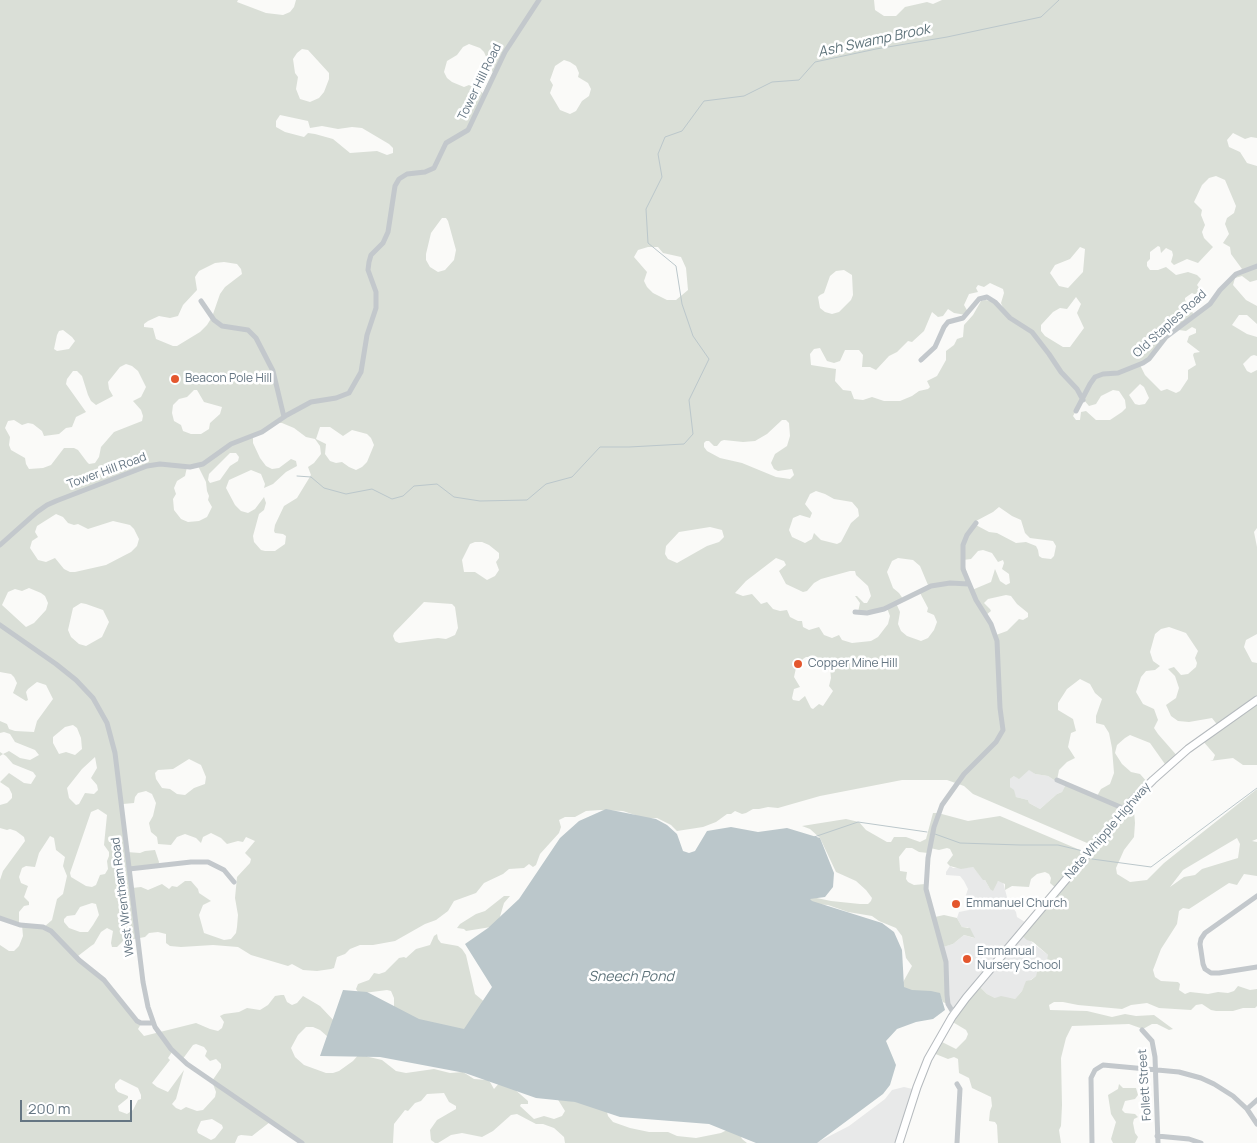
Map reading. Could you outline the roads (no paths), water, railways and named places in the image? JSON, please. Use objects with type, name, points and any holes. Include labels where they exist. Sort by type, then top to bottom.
[{"type":"main road","name":"Nate Whipple Highway","points":[[899,1143],[924,1067],[954,1014],[982,978],[1125,809],[1153,780],[1184,753],[1257,700]]},
{"type":"street","name":"Tower Hill Road","points":[[0,545],[47,505],[56,501],[147,466],[160,464],[190,467],[203,464],[227,446],[262,432],[284,417],[314,401],[341,397],[353,389],[361,372],[367,335],[376,303],[376,292],[368,270],[369,262],[371,255],[381,246],[388,232],[395,186],[399,179],[407,174],[425,172],[434,168],[446,143],[468,130],[504,52],[539,0]]},
{"type":"street","name":"Old Staples Road","points":[[1076,411],[1095,377],[1103,374],[1118,373],[1149,359],[1166,337],[1210,304],[1220,290],[1236,274],[1257,266]]},
{"type":"street","points":[[921,360],[934,347],[944,326],[948,322],[963,318],[979,299],[987,297],[995,302],[1010,318],[1032,332],[1066,379],[1077,389],[1083,400]]},
{"type":"street","points":[[201,301],[217,323],[225,327],[248,330],[256,338],[273,371],[284,417]]},
{"type":"street","points":[[954,1014],[948,1004],[946,962],[926,889],[928,858],[934,827],[942,805],[964,774],[996,742],[1003,730],[1000,708],[997,641],[991,624],[976,600],[963,569],[963,544],[976,523]]},
{"type":"street","points":[[855,612],[871,613],[884,609],[930,586],[950,583],[969,584]]},
{"type":"street","name":"West Wrentham Road","points":[[0,625],[72,676],[85,689],[103,714],[115,754],[143,982],[153,1022],[171,1050],[188,1066],[302,1143]]},
{"type":"street","points":[[1057,780],[1125,809]]},
{"type":"street","points":[[129,869],[191,862],[208,862],[224,870],[234,882]]},
{"type":"street","points":[[1257,896],[1205,933],[1200,944],[1203,964],[1211,973],[1219,974],[1257,967]]},
{"type":"street","points":[[0,918],[20,925],[43,927],[51,931],[79,960],[104,980],[137,1021],[141,1024],[153,1022]]},
{"type":"street","name":"Follett Street","points":[[1142,1030],[1152,1041],[1154,1049],[1158,1143]]},
{"type":"street","points":[[1092,1143],[1091,1078],[1095,1070],[1103,1065],[1179,1072],[1201,1078],[1225,1090],[1247,1109],[1257,1124]]},
{"type":"street","points":[[957,1084],[960,1090],[957,1143]]},
{"type":"street","points":[[1247,1109],[1257,1100]]},
{"type":"street","points":[[1157,1136],[1189,1139],[1201,1143]]},
{"type":"water","name":"Sneech Pond","points":[[606,809],[656,819],[667,825],[677,834],[683,851],[689,853],[695,851],[707,831],[731,827],[758,832],[787,828],[820,838],[834,873],[833,887],[825,897],[810,899],[882,923],[894,932],[902,950],[904,987],[912,990],[940,993],[945,1010],[933,1019],[916,1022],[897,1029],[886,1041],[896,1065],[890,1085],[883,1094],[817,1143],[756,1143],[709,1124],[620,1117],[575,1102],[536,1098],[465,1073],[380,1057],[320,1056],[343,990],[367,992],[419,1019],[464,1029],[492,987],[465,944],[488,928],[519,899],[560,838],[579,821]]},
{"type":"waterway","name":"Ash Swamp Brook","points":[[297,476],[311,477],[324,488],[346,494],[372,489],[392,499],[403,496],[414,486],[437,484],[454,497],[480,501],[527,500],[546,484],[572,477],[600,447],[684,444],[693,434],[689,400],[709,359],[693,336],[682,304],[676,266],[648,243],[646,209],[662,177],[658,154],[665,137],[682,131],[704,101],[744,96],[772,82],[799,80],[815,62],[1041,17],[1059,0]]},
{"type":"waterway","points":[[1092,859],[1151,867],[1257,788]]},
{"type":"waterway","points":[[814,837],[858,822],[927,832]]},
{"type":"waterway","points":[[935,834],[960,843],[1058,845],[1083,851]]},
{"type":"place","name":"Beacon Pole Hill","points":[[175,379]]},
{"type":"place","name":"Copper Mine Hill","points":[[798,664]]},
{"type":"place","name":"Emmanuel Church","points":[[956,904]]},
{"type":"place","name":"Emmanual Nursery School","points":[[967,959]]}]
